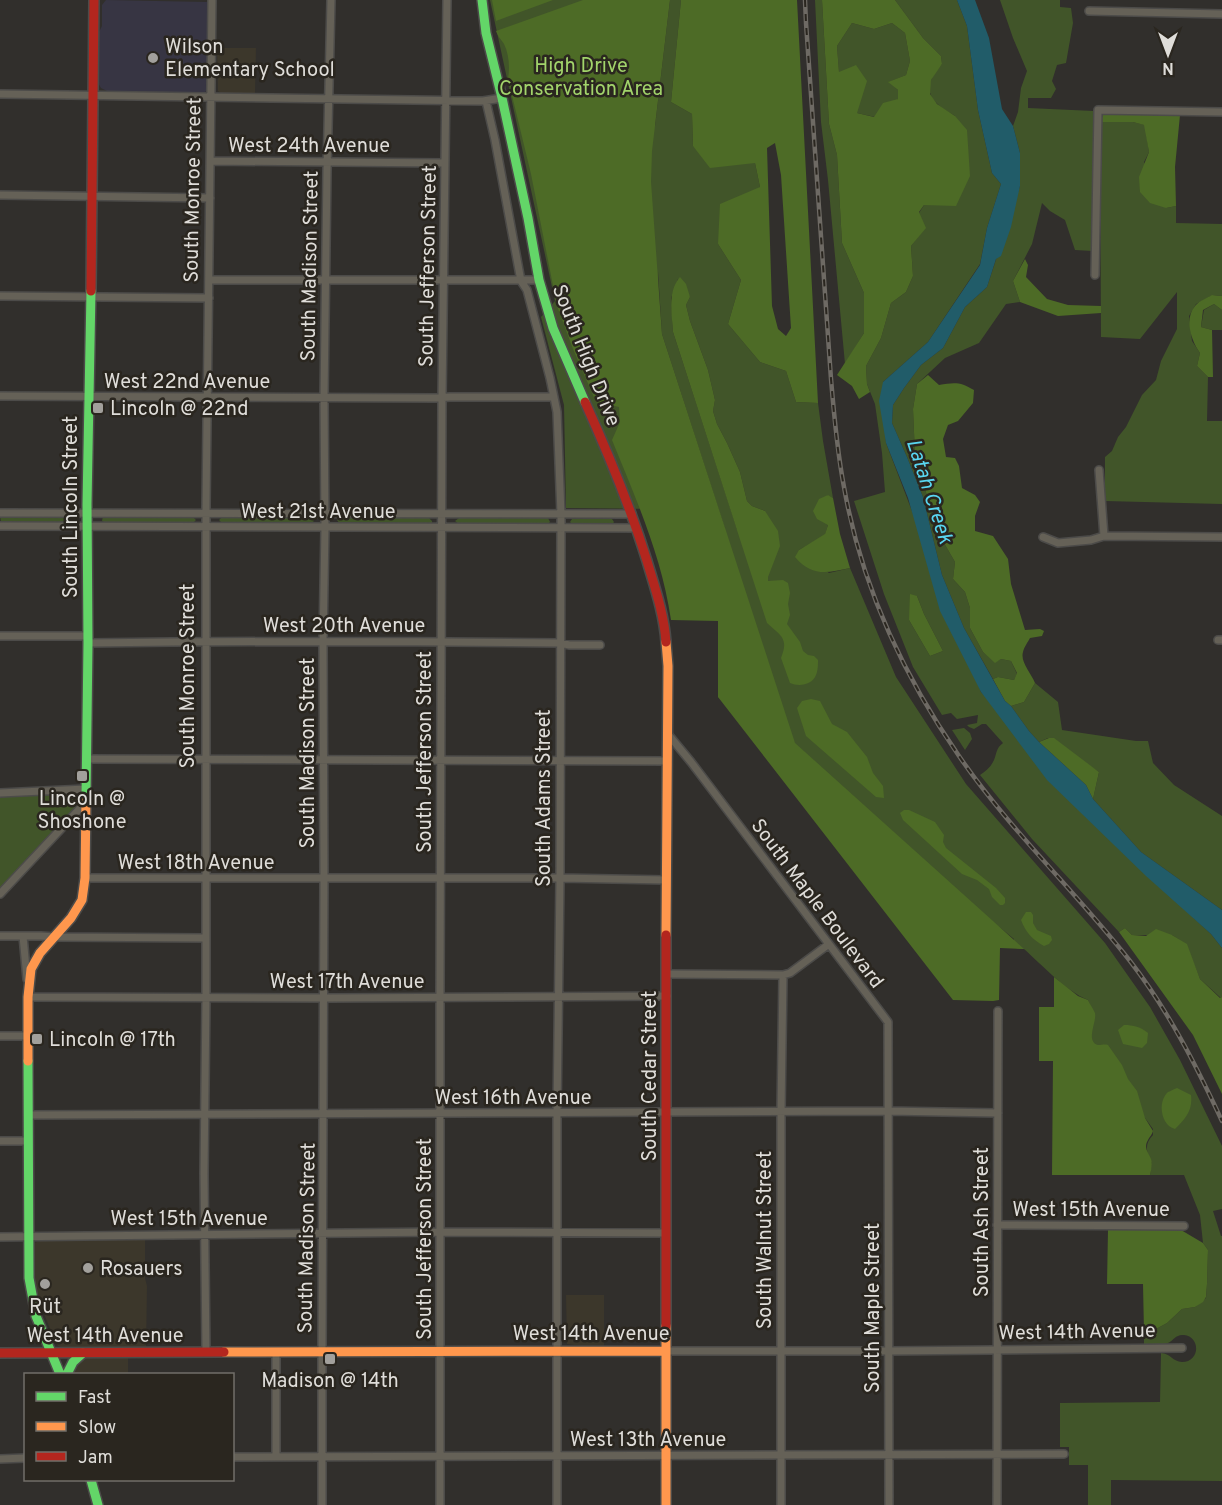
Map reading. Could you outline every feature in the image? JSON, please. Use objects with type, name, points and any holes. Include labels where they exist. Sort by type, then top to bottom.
[{"type":"street","name":"South Lincoln Street","points":[[28,997],[31,969],[40,952],[71,918],[82,900],[85,879],[94,0]]},
{"type":"street","name":"South Monroe Street","points":[[206,1352],[206,398],[212,0]]},
{"type":"street","name":"South Madison Street","points":[[322,1505],[324,398],[330,0]]},
{"type":"street","name":"South Jefferson Street","points":[[440,1505],[442,398],[447,0]]},
{"type":"street","name":"South High Drive","points":[[482,0],[486,33],[528,218],[539,280],[553,328],[632,514],[659,600],[667,646]]},
{"type":"street","points":[[1089,11],[1222,14]]},
{"type":"street","points":[[0,94],[447,100],[502,98]]},
{"type":"street","name":"South Adams Street","points":[[486,100],[521,281],[527,290],[554,397],[558,434],[561,514],[561,643],[557,1113],[557,1505]]},
{"type":"street","points":[[1095,275],[1098,110],[1222,112]]},
{"type":"street","name":"West 24th Avenue","points":[[210,161],[445,163]]},
{"type":"street","points":[[0,195],[210,198]]},
{"type":"street","points":[[209,280],[539,280]]},
{"type":"street","points":[[0,296],[209,298]]},
{"type":"street","name":"West 22nd Avenue","points":[[0,396],[554,397]]},
{"type":"street","points":[[1099,470],[1104,536]]},
{"type":"street","name":"West 21st Avenue","points":[[0,513],[632,514]]},
{"type":"street","name":"West 21st Avenue","points":[[0,526],[636,528]]},
{"type":"street","points":[[1043,537],[1058,543],[1091,540],[1104,536],[1222,537]]},
{"type":"street","name":"West 20th Avenue","points":[[0,636],[88,640],[442,641],[600,645]]},
{"type":"street","name":"South Cedar Street","points":[[666,1505],[666,880],[669,666],[667,646]]},
{"type":"street","name":"South Maple Boulevard","points":[[667,734],[691,762],[888,1022],[888,1111]]},
{"type":"street","points":[[86,759],[667,761]]},
{"type":"street","points":[[0,793],[86,789]]},
{"type":"street","points":[[0,894],[86,802]]},
{"type":"street","name":"West 18th Avenue","points":[[85,879],[560,878],[666,880]]},
{"type":"street","points":[[0,936],[206,938]]},
{"type":"street","name":"South Lincoln Street","points":[[23,936],[28,997],[29,1278],[38,1320],[53,1353]]},
{"type":"street","points":[[667,974],[783,975],[790,973],[829,944]]},
{"type":"street","name":"South Walnut Street","points":[[781,1505],[783,975]]},
{"type":"street","name":"West 17th Avenue","points":[[28,997],[667,996]]},
{"type":"street","name":"South Ash Street","points":[[997,1505],[998,1011]]},
{"type":"street","points":[[0,1036],[28,1036]]},
{"type":"street","name":"West 16th Avenue","points":[[28,1115],[888,1111],[998,1113]]},
{"type":"street","name":"South Maple Street","points":[[888,1111],[889,1505]]},
{"type":"street","points":[[0,1142],[28,1141]]},
{"type":"street","name":"West 15th Avenue","points":[[997,1225],[1184,1226]]},
{"type":"street","name":"West 15th Avenue","points":[[0,1237],[440,1232],[666,1233]]},
{"type":"street","name":"West 14th Avenue","points":[[0,1353],[1182,1348]]},
{"type":"street","points":[[276,1352],[276,1457]]},
{"type":"street","points":[[53,1353],[60,1373]]},
{"type":"street","points":[[68,1373],[74,1359],[84,1353]]},
{"type":"street","name":"West 13th Avenue","points":[[234,1457],[1064,1454]]},
{"type":"street","points":[[0,1459],[24,1458]]},
{"type":"street","points":[[92,1481],[98,1505]]},
{"type":"shaded area","name":"Wilson Elementary School","points":[[106,0],[207,2],[209,5],[207,90],[204,93],[107,91],[101,88],[98,83],[98,34],[102,26],[102,5]]},
{"type":"shaded area","points":[[217,48],[256,48],[255,93],[221,93],[218,91]]},
{"type":"shaded area","points":[[145,1239],[146,1349],[58,1346],[33,1287],[34,1243]]},
{"type":"shaded area","points":[[566,1295],[604,1295],[604,1347],[567,1344]]},
{"type":"shaded area","points":[[84,1357],[128,1357],[128,1373],[71,1373],[74,1366]]},
{"type":"green space","name":"High Drive Conservation Area","points":[[490,0],[652,0],[655,126],[670,0],[681,0],[671,102],[692,114],[693,146],[755,163],[760,187],[718,244],[741,280],[728,324],[760,362],[786,371],[796,402],[818,403],[833,498],[827,495],[828,525],[825,535],[799,550],[829,573],[850,568],[896,677],[966,784],[1105,943],[1150,1007],[1180,1060],[1222,1146],[1222,1209],[1213,1211],[1222,1236],[1222,1481],[1111,1480],[1111,1505],[1088,1505],[1088,1465],[1069,1465],[1069,1447],[1060,1447],[1060,1403],[1160,1402],[1161,1353],[1182,1362],[1188,1361],[1195,1354],[1196,1344],[1190,1337],[1184,1335],[1177,1336],[1165,1344],[1144,1345],[1144,1332],[1167,1323],[1182,1309],[1195,1307],[1206,1298],[1208,1250],[1203,1243],[1200,1215],[1184,1175],[1150,1175],[1152,1163],[1147,1149],[1153,1129],[1145,1118],[1064,1061],[1039,1061],[1039,1007],[1091,1007],[1088,1000],[1063,984],[1024,949],[1014,948],[1014,939],[718,697],[725,529],[662,334],[658,272],[661,509],[566,508],[564,405],[541,317],[555,301]],"holes":[[[678,279],[690,297],[686,305],[708,370],[715,400],[713,411],[717,424],[740,472],[747,501],[752,506],[765,511],[737,529],[673,332],[671,298]]]},
{"type":"green space","points":[[492,0],[553,0],[496,21]]},
{"type":"green space","name":"High Drive Conservation Area","points":[[583,0],[670,0],[652,151],[651,182],[662,334],[795,743],[1024,949],[1000,948],[999,1000],[953,1000],[718,697],[718,621],[671,620],[655,551],[612,440],[620,422],[619,407],[596,402],[557,306],[531,174],[508,79],[508,56],[496,31]]},
{"type":"green space","points":[[681,0],[797,0],[818,403],[796,402],[786,371],[760,362],[728,324],[741,280],[718,244],[720,204],[760,187],[755,163],[710,168],[693,146],[692,114],[671,102]],"holes":[[[775,143],[781,175],[791,328],[786,336],[778,329],[772,306],[767,148]]]},
{"type":"green space","points":[[815,0],[822,0],[829,124],[837,155],[842,243],[864,293],[864,333],[845,364],[821,122]]},
{"type":"green space","points":[[822,0],[895,0],[923,38],[941,56],[942,64],[931,80],[930,94],[937,104],[955,116],[967,130],[970,176],[956,206],[924,205],[919,212],[926,228],[911,246],[913,276],[906,292],[891,303],[881,338],[866,366],[870,392],[859,399],[852,386],[837,375],[864,333],[864,293],[842,243],[837,155],[829,124]],"holes":[[[852,23],[874,29],[892,23],[905,33],[910,61],[906,75],[888,82],[898,90],[898,99],[883,103],[874,117],[857,113],[867,81],[856,65],[839,72],[837,46]]]},
{"type":"green space","points":[[895,0],[957,0],[967,26],[978,110],[992,173],[1001,184],[987,228],[980,264],[928,342],[883,382],[886,443],[981,692],[1222,948],[1221,998],[1200,979],[1186,944],[1172,935],[1132,935],[1125,928],[1119,932],[1032,839],[980,775],[991,765],[1003,743],[986,724],[974,729],[967,725],[977,723],[978,715],[957,719],[951,713],[942,715],[913,667],[884,594],[854,501],[885,492],[875,404],[867,384],[866,366],[881,338],[891,303],[906,292],[913,276],[911,246],[925,228],[919,213],[924,205],[955,116],[932,98],[929,87],[932,78],[942,64],[941,56],[923,38]],"holes":[[[917,596],[943,651],[930,656],[909,620]]]},
{"type":"green space","points":[[1000,0],[1060,0],[1060,7],[1071,8],[1073,23],[1066,63],[1057,65],[1052,81],[1056,89],[1051,98],[1028,98],[1028,108],[1094,111],[1093,251],[1075,250],[1065,220],[1042,203],[1032,244],[1013,281],[1020,302],[1006,304],[979,343],[945,358],[917,384],[913,409],[915,455],[928,499],[943,515],[937,531],[955,562],[953,579],[965,592],[970,608],[970,628],[983,652],[995,662],[1001,659],[1011,661],[1017,674],[1014,680],[998,677],[993,679],[964,628],[942,575],[923,497],[892,423],[893,405],[904,388],[921,365],[943,348],[965,307],[987,287],[1020,186],[1020,153],[1013,126],[1027,71]]},
{"type":"green space","points":[[852,23],[874,29],[892,23],[905,33],[910,61],[906,75],[889,82],[898,90],[898,99],[875,117],[857,113],[839,73],[837,46]]},
{"type":"green space","points":[[1106,112],[1180,115],[1175,167],[1176,206],[1166,208],[1150,203],[1140,192],[1139,177],[1149,152],[1144,125],[1133,122],[1100,122]]},
{"type":"green space","points":[[1100,122],[1133,122],[1145,125],[1149,152],[1144,162],[1166,208],[1176,206],[1176,223],[1222,224],[1222,296],[1213,295],[1196,304],[1189,316],[1192,341],[1200,353],[1197,366],[1208,377],[1207,421],[1222,421],[1222,504],[1105,501],[1105,457],[1112,451],[1142,395],[1156,380],[1161,361],[1177,329],[1177,292],[1140,339],[1101,337]]},
{"type":"green space","points":[[1025,259],[1028,265],[1026,277],[1047,299],[1068,305],[1101,306],[1101,313],[1058,316],[1020,302],[1013,281]]},
{"type":"green space","points":[[680,277],[686,284],[690,297],[686,305],[708,370],[715,400],[713,411],[717,424],[740,472],[747,501],[752,506],[765,511],[778,531],[780,546],[768,581],[783,580],[788,583],[790,615],[787,624],[800,642],[803,651],[818,660],[816,675],[812,681],[805,684],[790,683],[781,658],[784,642],[767,623],[673,332],[672,296]]},
{"type":"green space","points":[[1212,295],[1222,296],[1222,310],[1214,304],[1203,310],[1201,327],[1212,330],[1213,377],[1208,377],[1197,366],[1200,353],[1194,342],[1189,323],[1195,306]]},
{"type":"green space","points":[[1214,304],[1222,310],[1222,330],[1201,327],[1204,310]]},
{"type":"green space","points":[[928,375],[939,385],[958,383],[974,390],[973,403],[958,421],[948,425],[943,439],[946,457],[955,458],[959,466],[962,488],[975,495],[980,502],[975,516],[975,531],[993,536],[1008,559],[1011,584],[1025,630],[1044,631],[1042,636],[1030,638],[1022,656],[1035,683],[1024,702],[1011,706],[1005,701],[993,679],[998,677],[1014,680],[1017,673],[1011,661],[1001,659],[995,663],[983,652],[970,628],[970,608],[965,592],[953,579],[955,562],[937,531],[942,515],[928,499],[915,455],[913,409],[917,384]]},
{"type":"green space","points":[[828,495],[833,498],[850,568],[820,572],[808,568],[795,557],[799,550],[825,534],[828,525],[817,519],[813,511],[819,499]]},
{"type":"green space","points":[[0,516],[75,516],[78,519],[75,522],[1,522]]},
{"type":"green space","points":[[103,516],[193,517],[196,520],[193,523],[104,522],[102,521]]},
{"type":"green space","points":[[222,517],[311,517],[314,521],[310,524],[222,523],[219,520]]},
{"type":"green space","points":[[340,517],[429,518],[432,523],[340,524],[337,520]]},
{"type":"green space","points":[[459,518],[548,518],[550,522],[547,525],[459,524],[455,521]]},
{"type":"green space","points":[[572,519],[612,519],[614,522],[612,525],[573,525],[570,522]]},
{"type":"green space","points":[[910,594],[917,596],[943,651],[930,656],[909,620]]},
{"type":"green space","points":[[1035,683],[1058,702],[1062,730],[1148,741],[1153,763],[1174,785],[1222,816],[1222,910],[1141,852],[1093,799],[1099,772],[1048,738],[1039,742],[1029,731],[1011,706],[1024,702]]},
{"type":"green space","points":[[811,699],[820,701],[832,724],[847,732],[867,757],[873,773],[883,786],[884,798],[876,797],[806,736],[797,708],[802,701]]},
{"type":"green space","points":[[964,728],[970,733],[972,739],[965,750],[952,730]]},
{"type":"green space","points":[[1054,738],[1099,772],[1093,799],[1086,785],[1039,742]]},
{"type":"green space","points":[[66,792],[74,797],[77,806],[0,890],[0,796]]},
{"type":"green space","points":[[909,810],[935,822],[944,835],[943,842],[946,848],[996,888],[1005,898],[1005,903],[1000,905],[992,897],[989,889],[977,880],[962,874],[903,820],[900,813]]},
{"type":"green space","points":[[1026,912],[1031,912],[1033,915],[1033,923],[1037,930],[1051,936],[1052,940],[1049,944],[1044,946],[1027,932],[1021,920]]},
{"type":"green space","points":[[1125,928],[1132,935],[1146,936],[1156,929],[1187,944],[1200,979],[1220,998],[1222,997],[1222,1094],[1193,1035],[1119,932]]},
{"type":"green space","points":[[1054,977],[1078,996],[1088,1000],[1095,1013],[1092,1040],[1098,1045],[1108,1045],[1137,1091],[1145,1118],[1153,1131],[1146,1146],[1152,1161],[1150,1175],[1052,1175],[1053,1061],[1039,1061],[1039,1007],[1054,1007]]},
{"type":"green space","points":[[1124,1025],[1143,1029],[1148,1033],[1147,1043],[1142,1048],[1123,1044],[1118,1030]]},
{"type":"green space","points":[[1177,1088],[1191,1095],[1191,1106],[1188,1114],[1175,1129],[1170,1127],[1164,1119],[1162,1102],[1168,1092]]},
{"type":"green space","points":[[1108,1230],[1181,1230],[1203,1243],[1208,1250],[1206,1297],[1203,1302],[1195,1307],[1182,1309],[1167,1323],[1144,1332],[1143,1284],[1107,1284]]},
{"type":"water","points":[[957,0],[975,0],[989,38],[1002,109],[1013,126],[1020,153],[1020,186],[1011,227],[1001,256],[996,259],[987,287],[965,307],[943,348],[921,365],[904,388],[893,405],[892,423],[923,497],[942,575],[964,628],[1005,701],[1039,742],[1086,785],[1093,799],[1141,852],[1222,910],[1222,948],[1211,934],[1146,876],[1047,780],[981,692],[940,611],[908,498],[886,443],[879,401],[883,382],[928,342],[980,265],[987,228],[1001,184],[992,173],[978,110],[967,26]]},
{"type":"railway","points":[[805,0],[836,433],[852,523],[873,593],[902,661],[959,756],[999,809],[1109,935],[1144,980],[1181,1038],[1222,1121]]},
{"type":"traffic: fast","points":[[482,0],[486,33],[528,218],[539,280],[553,328],[585,402]]},
{"type":"traffic: fast","points":[[86,798],[87,504],[91,291]]},
{"type":"traffic: fast","points":[[28,1061],[29,1278],[36,1316],[60,1373]]},
{"type":"traffic: fast","points":[[68,1373],[73,1362],[83,1353]]},
{"type":"traffic: fast","points":[[91,1481],[98,1505]]},
{"type":"traffic: slow","points":[[666,642],[668,666],[666,935]]},
{"type":"traffic: slow","points":[[28,1061],[28,997],[31,969],[40,953],[71,918],[82,900],[85,878],[86,798]]},
{"type":"traffic: slow","points":[[666,1326],[666,1505]]},
{"type":"traffic: slow","points":[[224,1352],[666,1351]]},
{"type":"traffic: jam","points":[[91,291],[94,0]]},
{"type":"traffic: jam","points":[[585,402],[619,481],[640,541],[659,601],[666,642]]},
{"type":"traffic: jam","points":[[666,935],[666,1326]]},
{"type":"traffic: jam","points":[[0,1353],[224,1352]]},
{"type":"place","name":"Wilson Elementary School","points":[[153,58]]},
{"type":"place","name":"Lincoln @ 22nd","points":[[98,408]]},
{"type":"place","name":"Lincoln @ Shoshone","points":[[82,776]]},
{"type":"place","name":"Lincoln @ 17th","points":[[37,1039]]},
{"type":"place","name":"Rosauers","points":[[88,1268]]},
{"type":"place","name":"Rüt","points":[[45,1284]]},
{"type":"place","name":"Madison @ 14th","points":[[330,1359]]},
{"type":"water label","name":"Latah Creek","points":[[930,491]]}]
